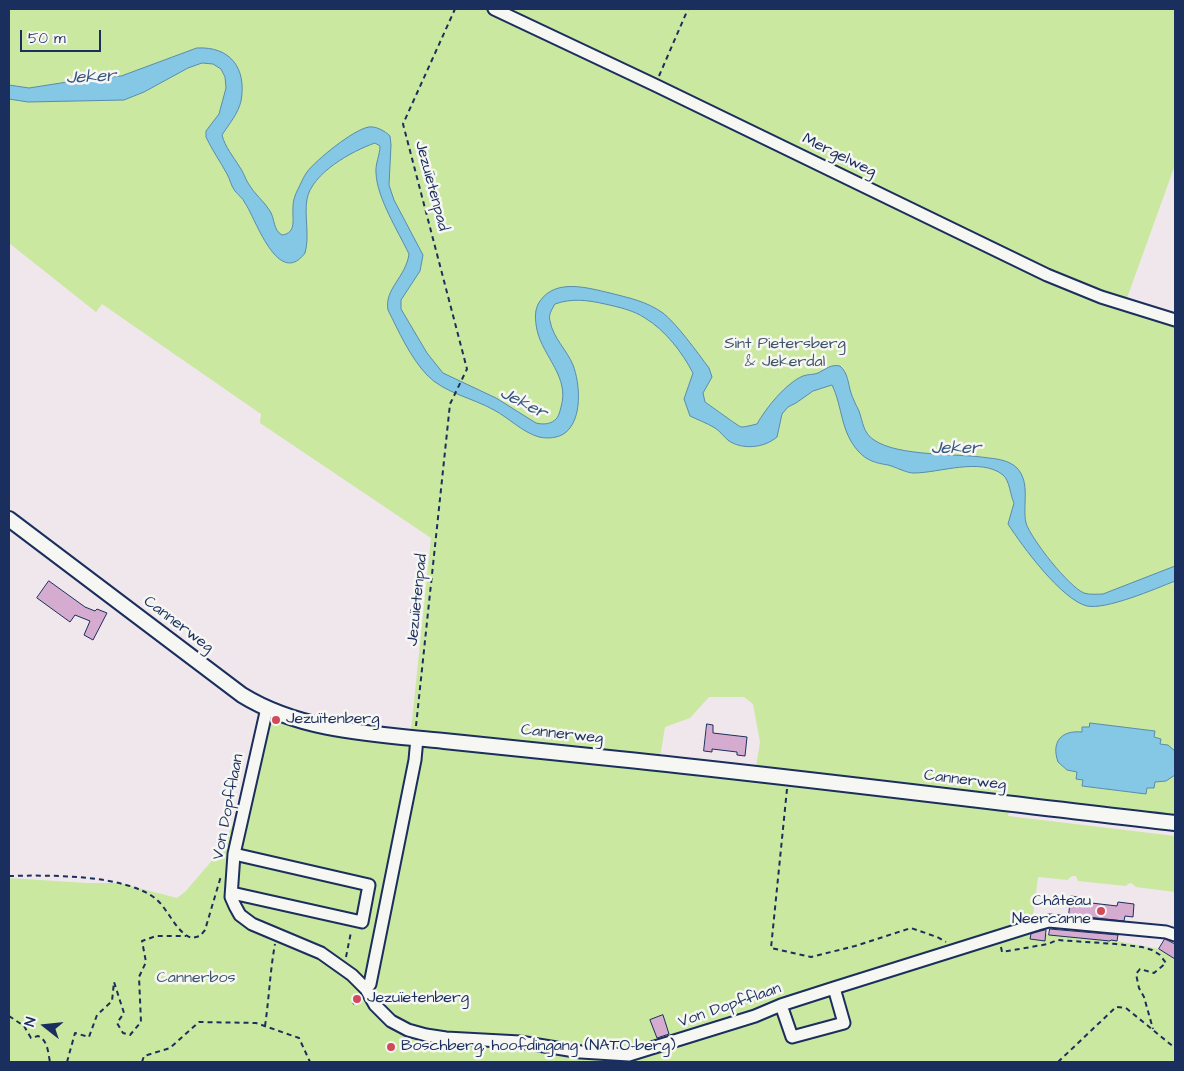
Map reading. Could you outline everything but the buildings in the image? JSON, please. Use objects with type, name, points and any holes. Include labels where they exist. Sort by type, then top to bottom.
[{"type":"main road","name":"Cannerweg","points":[[9,518],[226,684],[253,702],[293,719],[330,727],[417,738],[788,778],[1175,823]]},
{"type":"street","name":"Mergelweg","points":[[494,9],[1047,275],[1101,297],[1175,320]]},
{"type":"street","name":"Von Dopfflaan","points":[[267,708],[234,854],[231,897],[235,906],[240,914],[252,924],[321,953],[350,974],[366,989],[375,1005],[391,1021],[408,1030],[426,1035],[446,1038],[520,1042],[620,1056],[637,1054],[834,988],[1049,922],[1166,932],[1175,935]]},
{"type":"street","points":[[366,989],[370,984],[415,760],[417,738]]},
{"type":"street","points":[[232,893],[362,922],[369,885],[234,854]]},
{"type":"street","points":[[781,1006],[792,1036],[844,1022],[834,988]]},
{"type":"path","name":"Jezuïetenpad","points":[[417,738],[416,729],[450,404],[467,369],[403,124],[455,9]]},
{"type":"path","points":[[655,85],[688,9]]},
{"type":"path","points":[[788,778],[771,948],[811,957],[855,946],[911,928],[937,936],[948,943],[954,952]]},
{"type":"path","points":[[9,876],[69,877],[128,886],[156,899],[186,936]]},
{"type":"path","points":[[67,1062],[75,1033],[89,1037],[97,1015],[112,1001],[114,982],[124,1013],[117,1023],[123,1033],[130,1035],[140,1022],[139,976],[146,962],[142,941],[156,936],[186,936],[195,938],[205,930],[214,897]]},
{"type":"path","points":[[265,1026],[270,994],[272,961],[277,935]]},
{"type":"path","points":[[347,952],[350,936]]},
{"type":"path","points":[[998,937],[1002,952],[1048,944],[1057,940],[1142,947],[1160,955],[1166,963],[1154,973],[1140,969],[1136,974],[1153,1029]]},
{"type":"path","points":[[1058,1062],[1116,1007],[1126,1008],[1175,1048]]},
{"type":"path","points":[[9,1016],[24,1026],[31,1038],[38,1036],[43,1040],[46,1044],[50,1062]]},
{"type":"path","points":[[142,1062],[144,1056],[170,1048],[199,1022],[256,1023],[299,1038],[310,1062]]},
{"type":"green space","name":"Sint Pietersberg & Jekerdal","points":[[9,9],[1175,9],[1175,165],[1127,298],[1175,312],[1175,832],[1009,812],[1008,816],[1175,836],[1175,892],[1136,887],[1131,883],[1126,886],[1078,881],[1076,876],[1068,880],[1038,877],[1030,939],[1045,941],[1046,934],[1111,940],[1159,949],[1175,959],[1175,1062],[9,1062],[9,878],[119,883],[177,898],[185,892],[222,849],[235,819],[262,699],[270,704],[321,720],[411,730],[431,538],[260,423],[261,414],[102,304],[96,312],[9,243]],"holes":[[[709,697],[744,697],[753,704],[760,742],[756,767],[660,757],[665,727],[690,718]]]},
{"type":"water","points":[[197,48],[209,48],[227,55],[234,61],[238,69],[242,89],[240,106],[222,135],[223,139],[253,191],[272,214],[277,230],[282,235],[287,234],[292,228],[295,196],[306,174],[318,160],[345,139],[362,129],[375,127],[390,136],[389,185],[394,200],[423,255],[420,271],[401,300],[401,309],[427,353],[443,373],[496,398],[536,423],[550,423],[558,416],[563,396],[559,377],[540,340],[537,330],[536,315],[540,301],[555,289],[573,286],[631,298],[663,313],[681,331],[709,368],[712,377],[703,393],[705,402],[741,427],[757,424],[777,397],[797,379],[805,375],[818,373],[831,366],[840,366],[846,375],[865,431],[874,440],[898,449],[913,452],[997,459],[1008,462],[1017,468],[1024,481],[1025,516],[1029,530],[1051,562],[1077,589],[1086,594],[1103,594],[1175,566],[1175,581],[1131,598],[1106,605],[1087,606],[1077,602],[1043,571],[1008,524],[1014,503],[1007,481],[1003,475],[994,470],[972,466],[911,473],[868,459],[858,451],[848,435],[832,385],[813,391],[788,407],[782,414],[777,437],[772,441],[766,444],[747,447],[735,444],[715,428],[690,416],[684,399],[693,373],[684,357],[659,329],[636,313],[592,301],[574,300],[561,302],[555,304],[550,314],[552,327],[573,365],[578,391],[577,410],[571,427],[565,433],[553,438],[533,435],[494,410],[450,391],[434,381],[415,360],[405,344],[388,310],[388,303],[392,289],[404,270],[409,254],[384,204],[377,183],[376,170],[380,146],[375,143],[355,151],[334,164],[316,180],[310,189],[307,199],[307,240],[305,253],[295,262],[286,262],[277,257],[269,247],[244,201],[234,189],[206,137],[206,131],[219,114],[226,88],[225,77],[221,69],[213,64],[202,63],[188,68],[144,92],[124,100],[28,102],[9,99],[9,85],[29,88],[121,76]]},
{"type":"water","points":[[1090,723],[1155,731],[1154,737],[1161,739],[1160,744],[1168,745],[1175,751],[1175,775],[1166,781],[1155,782],[1154,788],[1147,788],[1146,794],[1082,786],[1083,780],[1076,779],[1077,772],[1067,770],[1058,762],[1056,749],[1057,743],[1063,735],[1082,732],[1082,727],[1089,727]]},
{"type":"place","name":"Jezuïtenberg","points":[[276,720]]},
{"type":"place","name":"Château Neercanne","points":[[1101,911]]},
{"type":"place","name":"Jezuïetenberg","points":[[357,999]]},
{"type":"place","name":"Boschberg, hoofdingang (NATO-berg)","points":[[391,1047]]},
{"type":"water label","name":"Jeker","points":[[91,78]]},
{"type":"water label","name":"Jeker","points":[[523,404]]},
{"type":"water label","name":"Jeker","points":[[956,449]]},
{"type":"park label","name":"Cannerbos","points":[[196,979]]}]
